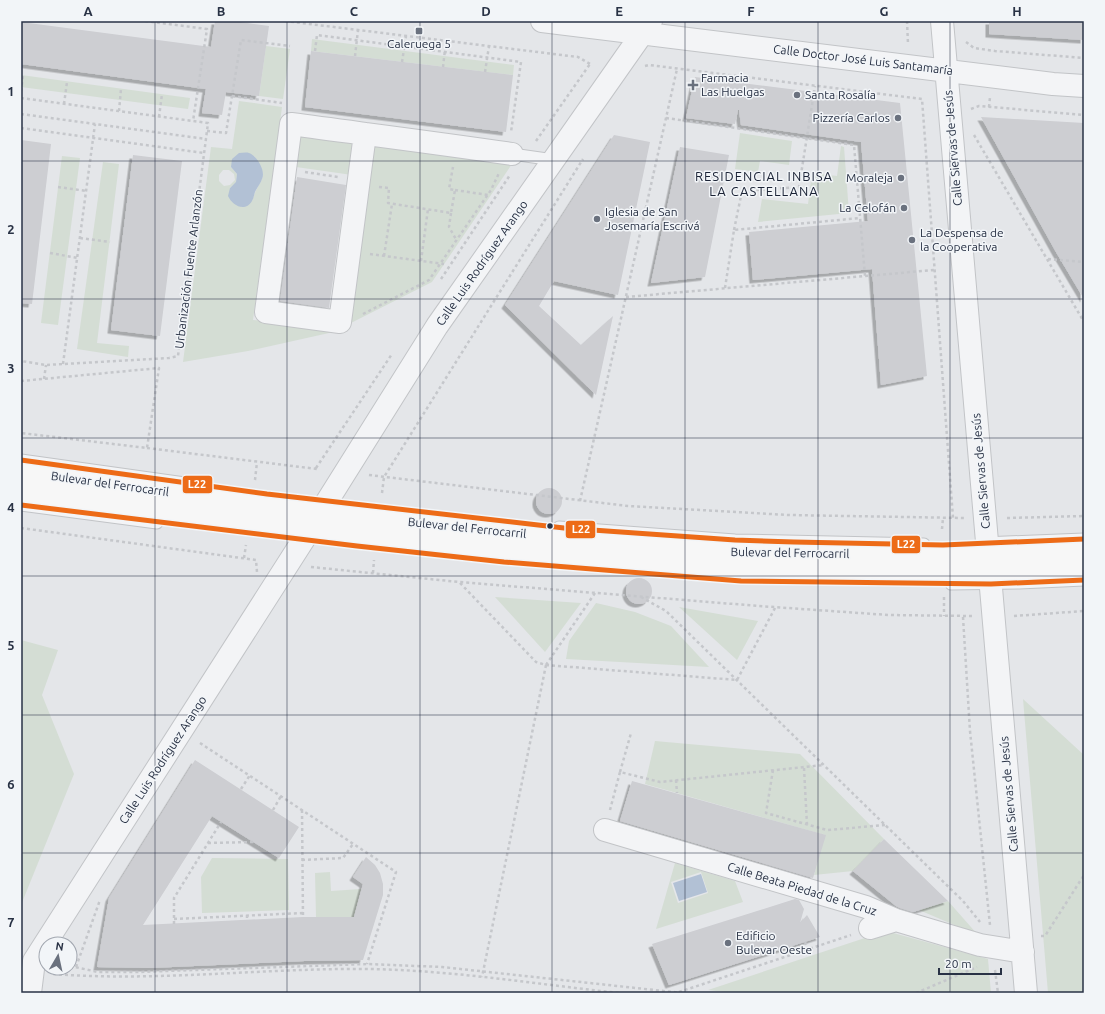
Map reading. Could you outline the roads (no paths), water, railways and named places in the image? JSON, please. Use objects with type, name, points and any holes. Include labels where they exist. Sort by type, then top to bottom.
[{"type":"main road","name":"Bulevar del Ferrocarril","points":[[21,472],[324,506],[571,539],[731,552],[851,555],[1084,568]]},
{"type":"main road","name":"Bulevar del Ferrocarril","points":[[21,494],[306,535],[741,571],[864,574],[990,563],[1084,551]]},
{"type":"street","name":"Calle Doctor José Luis Santamaría","points":[[542,21],[647,27],[946,70],[1053,84],[1084,86]]},
{"type":"street","name":"Calle Siervas de Jesús","points":[[942,21],[1026,993]]},
{"type":"street","name":"Calle Luis Rodríguez Arango","points":[[324,506],[437,326],[647,27]]},
{"type":"street","points":[[365,134],[340,322],[266,312],[291,124],[456,146],[510,154]]},
{"type":"street","name":"Calle Luis Rodríguez Arango","points":[[30,993],[34,961],[306,535]]},
{"type":"street","name":"Calle Beata Piedad de la Cruz","points":[[605,830],[866,907],[896,920],[980,944],[1023,952]]},
{"type":"street","points":[[870,928],[896,920]]},
{"type":"lane","points":[[510,154],[554,160]]},
{"type":"lane","name":"Bulevar del Ferrocarril","points":[[21,460],[234,490],[324,506]]},
{"type":"lane","name":"Bulevar del Ferrocarril","points":[[21,505],[79,513],[306,535]]},
{"type":"lane","name":"Bulevar del Ferrocarril","points":[[990,563],[1084,539]]},
{"type":"lane","name":"Bulevar del Ferrocarril","points":[[990,563],[1084,580]]},
{"type":"water","points":[[239,153],[248,153],[255,157],[263,172],[262,180],[255,191],[252,201],[246,207],[236,205],[228,196],[230,188],[236,182],[237,174],[231,167],[232,159]]},
{"type":"water","points":[[701,874],[707,892],[679,901],[673,883]]},
{"type":"place","name":"Caleruega 5","points":[[419,31]]},
{"type":"place","name":"Farmacia Las Huelgas","points":[[693,85]]},
{"type":"place","name":"Santa Rosalía","points":[[797,95]]},
{"type":"place","name":"Pizzería Carlos","points":[[898,118]]},
{"type":"place","name":"Moraleja","points":[[901,178]]},
{"type":"place","name":"La Celofán","points":[[904,208]]},
{"type":"place","name":"Iglesia de San Josemaría Escrivá","points":[[597,219]]},
{"type":"place","name":"La Despensa de la Cooperativa","points":[[912,240]]},
{"type":"place","name":"Edificio Bulevar Oeste","points":[[728,943]]},
{"type":"district","name":"RESIDENCIAL INBISA LA CASTELLANA","points":[[764,184]]}]
